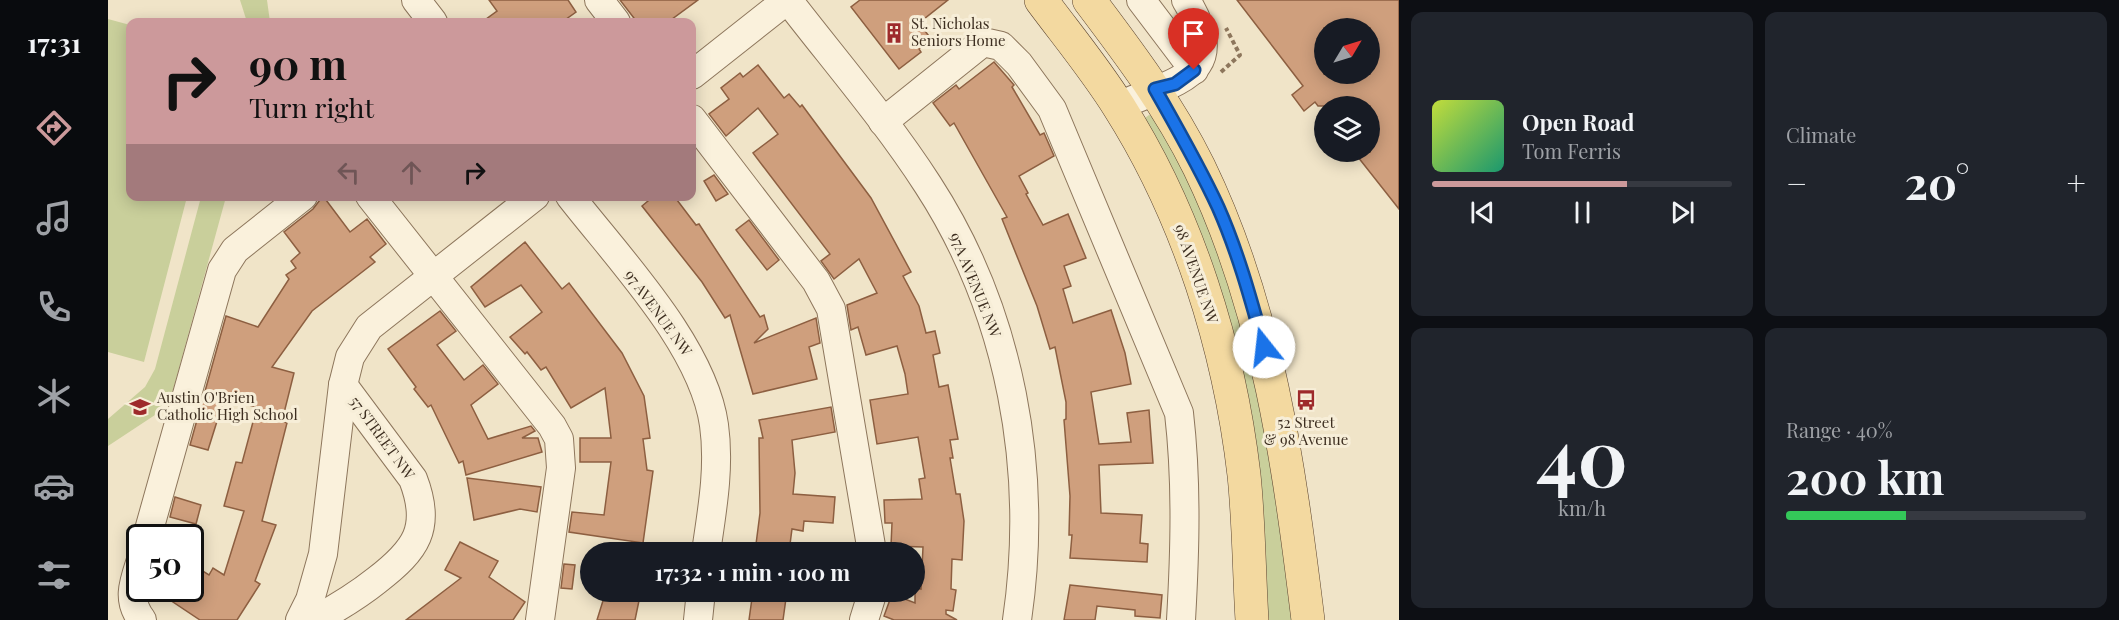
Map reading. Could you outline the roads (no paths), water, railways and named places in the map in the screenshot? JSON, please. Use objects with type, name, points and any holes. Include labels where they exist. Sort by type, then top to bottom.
[{"type":"main road","name":"98 AVENUE NW","points":[[1041,0],[1119,106],[1175,215],[1210,311],[1238,435],[1244,476],[1249,612]]},
{"type":"main road","points":[[1089,0],[1155,89],[1198,165],[1219,209],[1252,302],[1264,347],[1282,436],[1308,619]]},
{"type":"street","points":[[416,0],[430,18]]},
{"type":"street","points":[[598,0],[613,18]]},
{"type":"street","points":[[696,72],[788,0]]},
{"type":"street","name":"97A AVENUE NW","points":[[788,0],[923,177],[947,218],[987,305],[1002,351],[1018,427],[1024,487],[1025,556],[1017,620]]},
{"type":"street","points":[[1141,0],[1194,70]]},
{"type":"street","points":[[1119,106],[1155,89],[1175,84],[1200,63],[1205,44],[1186,0]]},
{"type":"street","points":[[883,122],[983,42],[1001,46],[1019,64],[1052,109],[1179,413],[1184,473],[1185,557],[1181,620]]},
{"type":"street","points":[[696,124],[816,280],[831,309],[870,542]]},
{"type":"street","points":[[151,524],[222,270],[235,250],[297,201]]},
{"type":"street","points":[[374,201],[552,426],[559,439],[561,468],[540,620]]},
{"type":"street","name":"57 STREET NW","points":[[300,620],[312,593],[323,554],[343,385],[350,357],[369,327],[529,201]]},
{"type":"street","name":"97 AVENUE NW","points":[[574,201],[676,334],[692,358],[706,391],[714,424],[716,456],[707,542]]},
{"type":"street","name":"57 STREET NW","points":[[315,620],[346,603],[399,564],[413,547],[421,525],[419,494],[413,479],[343,385]]},
{"type":"street","points":[[132,602],[142,620]]},
{"type":"street","points":[[698,620],[700,602]]},
{"type":"street","points":[[864,620],[870,602]]},
{"type":"place","name":"St. Nicholas Seniors Home","points":[[894,33]]},
{"type":"place","name":"52 Street & 98 Avenue","points":[[1306,400]]},
{"type":"place","name":"Austin O'Brien Catholic High School","points":[[140,407]]}]
